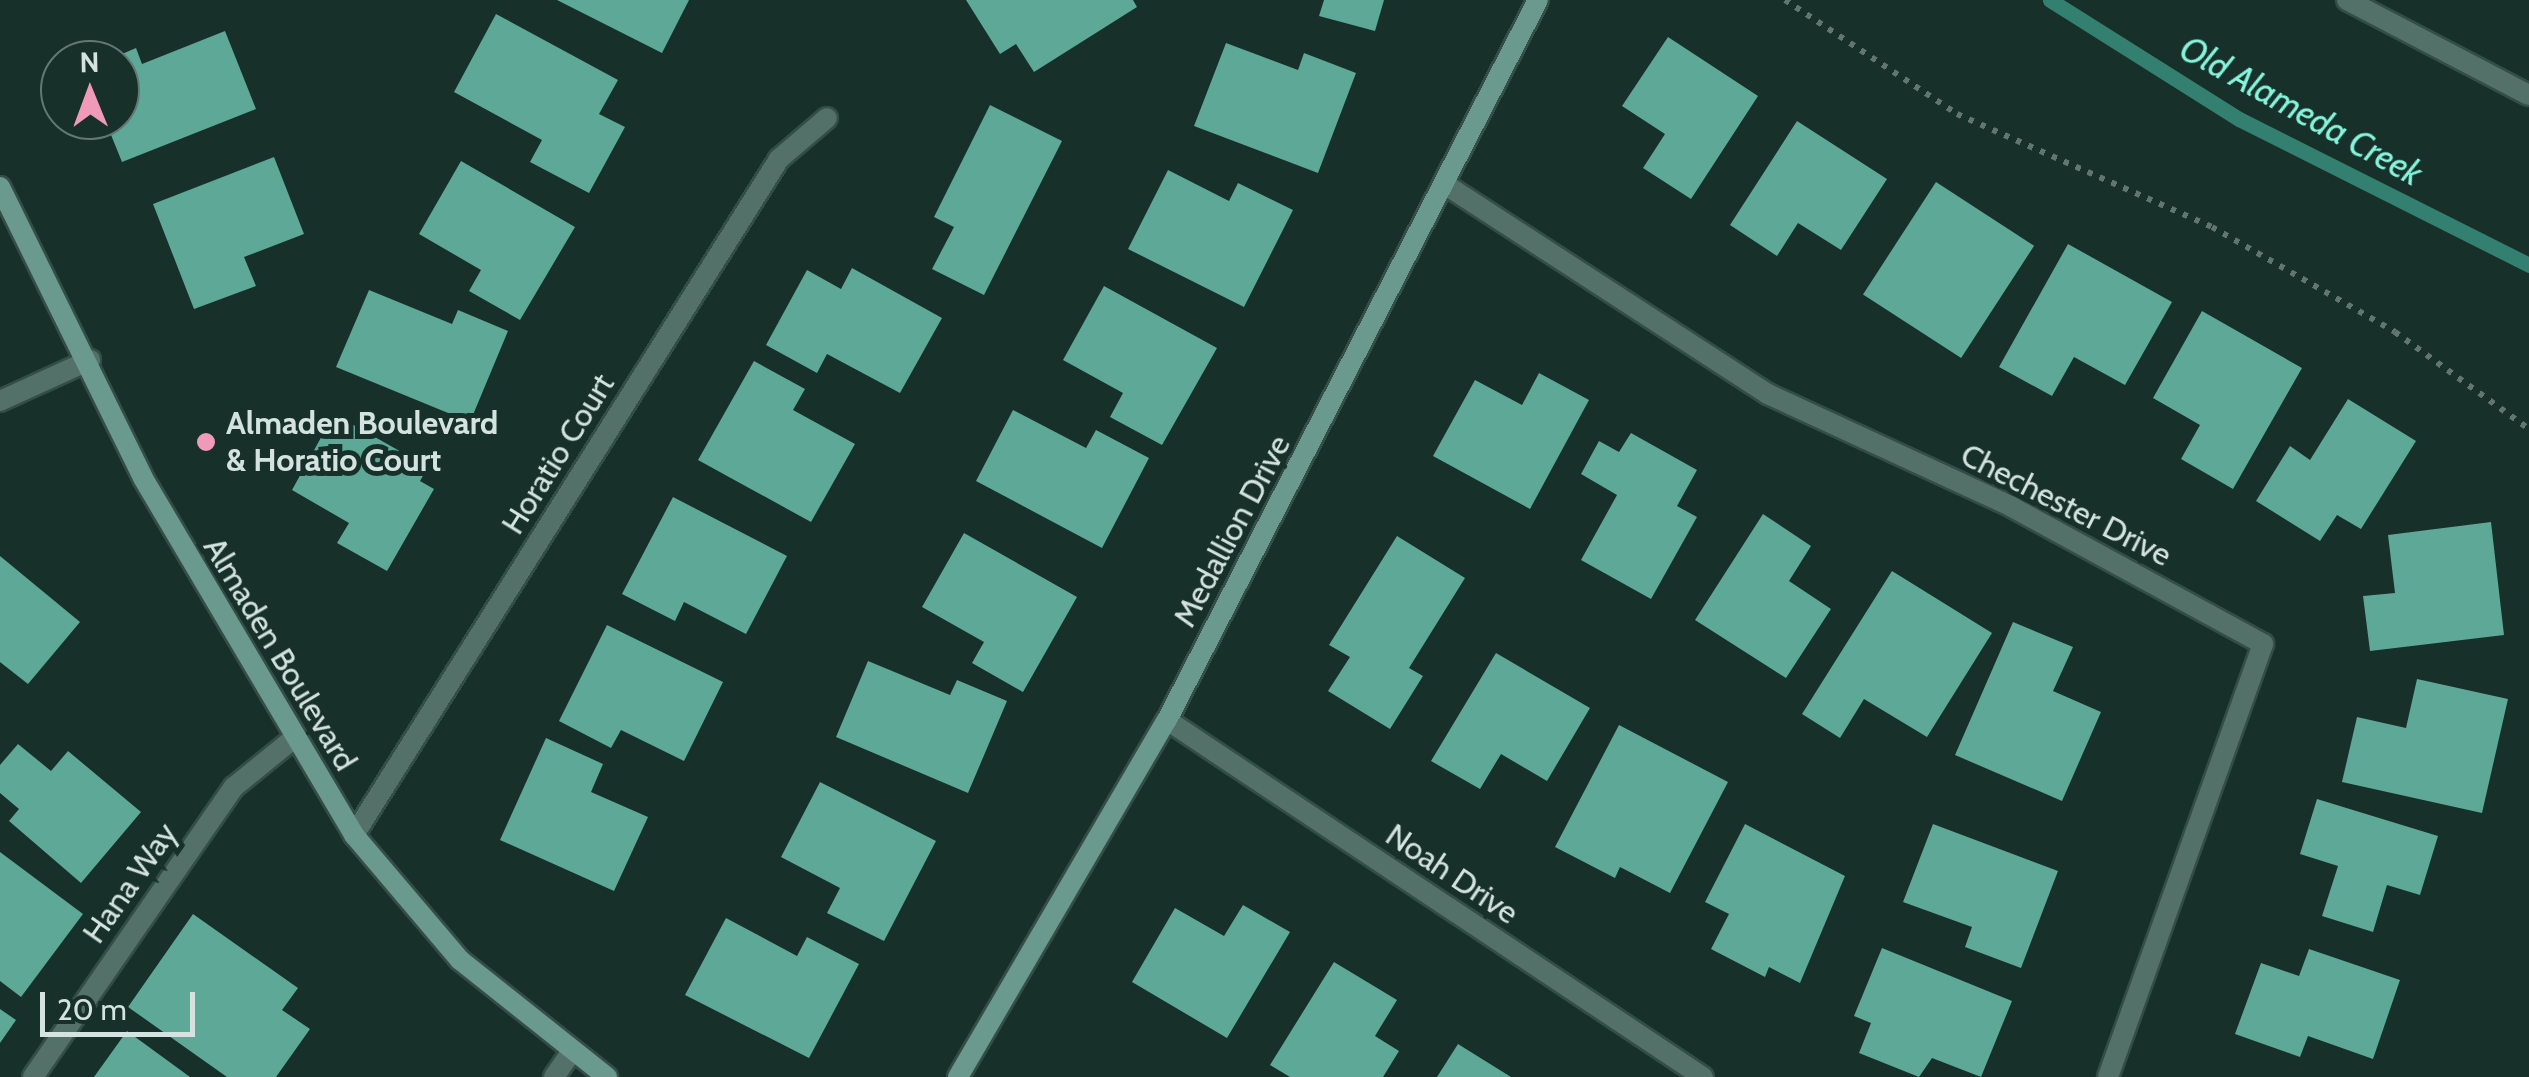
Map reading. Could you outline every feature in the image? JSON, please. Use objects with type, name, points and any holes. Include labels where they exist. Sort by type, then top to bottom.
[{"type":"street","name":"Medallion Drive","points":[[958,1077],[1167,720],[1446,186],[1538,0]]},
{"type":"street","points":[[2347,0],[2529,95]]},
{"type":"street","name":"Horatio Court","points":[[354,835],[778,159],[827,118]]},
{"type":"street","name":"Chechester Drive","points":[[1446,186],[1768,394],[2012,508],[2263,644],[2108,1077]]},
{"type":"street","name":"Almaden Boulevard","points":[[0,187],[90,360],[143,478],[354,835],[460,960],[571,1053],[607,1077]]},
{"type":"street","points":[[0,400],[90,360]]},
{"type":"street","name":"Noah Drive","points":[[1167,720],[1703,1077]]},
{"type":"street","name":"Hana Way","points":[[32,1077],[234,786],[294,739]]},
{"type":"street","points":[[554,1077],[571,1053]]},
{"type":"path","points":[[1785,0],[1957,114],[2212,228],[2395,332],[2529,428]]},
{"type":"building","points":[[557,0],[689,0],[662,53]]},
{"type":"building","points":[[966,0],[1133,0],[1137,7],[1034,72],[1016,44],[1000,54]]},
{"type":"building","points":[[1324,0],[1384,0],[1375,31],[1319,16]]},
{"type":"building","points":[[496,14],[618,80],[599,114],[625,127],[589,193],[530,162],[542,140],[454,92]]},
{"type":"building","points":[[225,31],[256,109],[122,162],[113,140],[140,140],[140,59],[142,64]]},
{"type":"building","points":[[1668,37],[1758,96],[1691,199],[1643,168],[1665,134],[1622,106]]},
{"type":"building","points":[[1226,43],[1298,70],[1304,53],[1356,73],[1318,173],[1194,126]]},
{"type":"building","points":[[990,105],[1062,141],[984,295],[932,269],[954,227],[934,217]]},
{"type":"building","points":[[1797,121],[1887,179],[1841,250],[1798,223],[1777,256],[1730,225]]},
{"type":"building","points":[[274,157],[304,234],[244,257],[256,286],[194,309],[153,204]]},
{"type":"building","points":[[461,161],[575,227],[520,320],[469,291],[481,270],[419,234]]},
{"type":"building","points":[[1168,170],[1229,201],[1238,183],[1293,210],[1244,307],[1128,249]]},
{"type":"building","points":[[1936,182],[2034,246],[1961,358],[1863,294]]},
{"type":"building","points":[[2068,244],[2172,302],[2125,385],[2074,357],[2052,396],[1999,367]]},
{"type":"building","points":[[852,268],[942,318],[900,393],[827,354],[817,373],[766,345],[807,270],[841,289]]},
{"type":"building","points":[[1104,286],[1217,348],[1162,445],[1110,417],[1123,393],[1063,360]]},
{"type":"building","points":[[369,290],[452,324],[458,310],[508,331],[470,422],[336,367]]},
{"type":"building","points":[[2202,311],[2302,368],[2233,489],[2181,459],[2200,425],[2153,398]]},
{"type":"building","points":[[754,361],[805,389],[793,410],[855,444],[811,522],[698,460]]},
{"type":"building","points":[[1539,373],[1589,400],[1530,509],[1433,456],[1475,380],[1522,405]]},
{"type":"building","points":[[2348,399],[2416,441],[2361,529],[2337,515],[2320,541],[2256,501],[2290,446],[2310,460]]},
{"type":"building","points":[[1013,410],[1086,448],[1096,430],[1149,458],[1102,548],[976,481]]},
{"type":"building","points":[[334,414],[428,467],[420,481],[434,489],[387,571],[337,543],[349,523],[292,490]]},
{"type":"building","points":[[1631,433],[1697,470],[1677,506],[1697,517],[1651,599],[1581,560],[1617,495],[1581,474],[1599,441],[1619,452]]},
{"type":"building","points":[[673,497],[787,556],[746,634],[684,602],[675,621],[622,594]]},
{"type":"building","points":[[1763,514],[1811,546],[1789,581],[1831,609],[1786,678],[1695,620]]},
{"type":"building","points":[[2491,522],[2504,635],[2370,651],[2363,596],[2395,593],[2388,535]]},
{"type":"building","points":[[964,533],[1077,597],[1023,692],[972,663],[984,642],[922,607]]},
{"type":"building","points":[[1397,536],[1465,578],[1409,668],[1423,676],[1390,729],[1328,691],[1350,657],[1329,645]]},
{"type":"building","points":[[0,556],[80,622],[28,684],[0,662]]},
{"type":"building","points":[[1892,571],[1992,633],[1927,737],[1864,699],[1840,738],[1802,714]]},
{"type":"building","points":[[2013,622],[2073,647],[2053,691],[2101,712],[2062,801],[1955,755]]},
{"type":"building","points":[[607,625],[723,682],[684,761],[621,730],[611,748],[559,721]]},
{"type":"building","points":[[1496,653],[1590,708],[1547,781],[1501,754],[1480,789],[1431,761]]},
{"type":"building","points":[[868,661],[950,695],[957,680],[1007,701],[968,793],[836,737]]},
{"type":"building","points":[[2417,679],[2508,699],[2482,813],[2342,782],[2357,717],[2406,728]]},
{"type":"building","points":[[1619,725],[1728,782],[1670,893],[1620,867],[1615,878],[1555,847]]},
{"type":"building","points":[[546,738],[603,764],[591,792],[648,817],[614,891],[500,840]]},
{"type":"building","points":[[18,744],[51,771],[68,751],[141,812],[81,883],[9,821],[19,809],[0,793],[0,765]]},
{"type":"building","points":[[820,782],[936,841],[884,941],[827,913],[840,888],[781,857]]},
{"type":"building","points":[[2317,799],[2438,836],[2420,895],[2387,885],[2373,932],[2322,916],[2338,866],[2300,854]]},
{"type":"building","points":[[1745,824],[1845,876],[1800,983],[1769,967],[1765,977],[1711,949],[1729,914],[1705,902]]},
{"type":"building","points":[[1933,824],[2058,871],[2021,968],[1965,947],[1972,927],[1903,902]]},
{"type":"building","points":[[0,852],[83,914],[21,997],[0,981]]},
{"type":"building","points":[[1243,905],[1290,932],[1227,1038],[1132,982],[1175,908],[1224,936]]},
{"type":"building","points":[[193,914],[298,988],[282,1010],[310,1029],[276,1077],[227,1077],[128,1007]]},
{"type":"building","points":[[726,918],[797,956],[807,937],[859,964],[809,1058],[685,995]]},
{"type":"building","points":[[1882,948],[2012,1001],[1981,1077],[1932,1058],[1919,1077],[1859,1053],[1871,1023],[1854,1016]]},
{"type":"building","points":[[2309,949],[2400,980],[2373,1059],[2308,1036],[2300,1057],[2235,1034],[2261,963],[2299,976]]},
{"type":"building","points":[[1334,962],[1397,1000],[1375,1036],[1399,1051],[1383,1077],[1290,1077],[1270,1065]]},
{"type":"building","points":[[0,1009],[16,1020],[0,1043]]},
{"type":"building","points":[[127,1031],[190,1077],[94,1077]]},
{"type":"building","points":[[1458,1044],[1511,1077],[1437,1077]]},
{"type":"waterway","name":"Old Alameda Creek","points":[[2050,0],[2239,119],[2529,265]]},
{"type":"place","name":"Almaden Boulevard & Horatio Court","points":[[206,442]]}]
